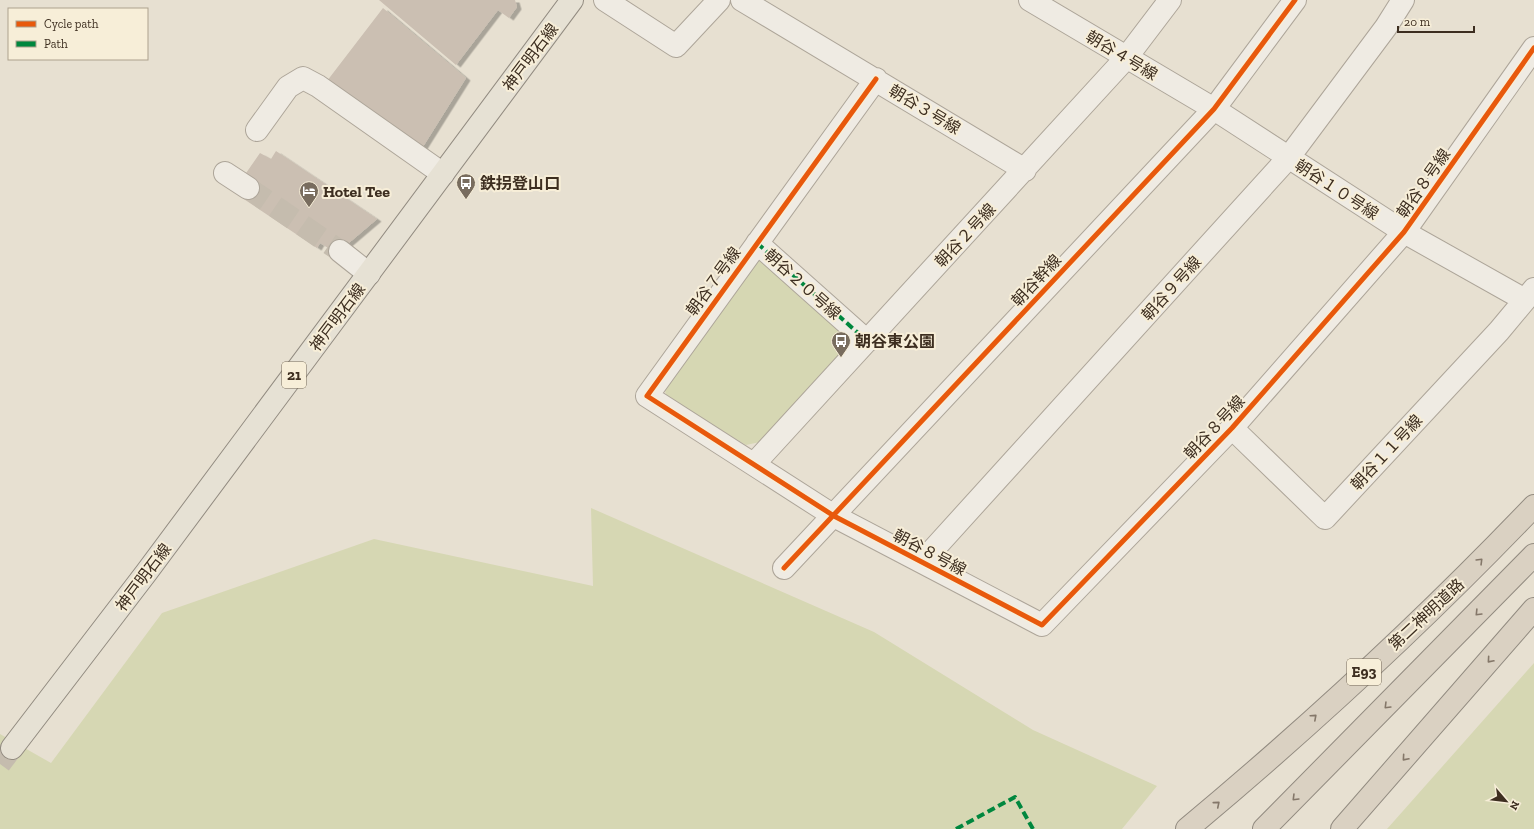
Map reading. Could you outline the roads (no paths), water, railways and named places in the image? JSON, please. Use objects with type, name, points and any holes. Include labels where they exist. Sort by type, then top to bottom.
[{"type":"highway","points":[[1500,542],[1534,496]]},
{"type":"highway","name":"第二神明道路","points":[[1187,829],[1246,780],[1439,604],[1534,506]]},
{"type":"highway","name":"E93","points":[[1264,829],[1534,554]]},
{"type":"highway","points":[[1342,829],[1534,609]]},
{"type":"main road","name":"神戸明石線","points":[[12,748],[151,567],[572,0]]},
{"type":"street","points":[[605,0],[676,46],[719,0]]},
{"type":"street","name":"朝谷３号線","points":[[742,0],[1025,170]]},
{"type":"street","name":"朝谷４号線","points":[[1030,0],[1214,109]]},
{"type":"street","name":"朝谷２号線","points":[[754,464],[1126,58],[1170,0]]},
{"type":"street","name":"朝谷幹線","points":[[784,568],[1214,109],[1295,0]]},
{"type":"street","name":"朝谷９号線","points":[[922,562],[1289,157],[1386,27],[1403,0]]},
{"type":"street","name":"朝谷８号線","points":[[754,464],[834,516],[1042,625],[1232,428],[1404,232],[1534,48]]},
{"type":"street","points":[[257,130],[288,87],[302,78],[318,86],[443,174]]},
{"type":"street","name":"朝谷７号線","points":[[754,464],[647,396],[876,80]]},
{"type":"street","name":"朝谷１０号線","points":[[1214,109],[1404,232],[1530,294]]},
{"type":"street","points":[[225,173],[248,188]]},
{"type":"street","name":"朝谷２０号線","points":[[757,243],[867,341]]},
{"type":"street","points":[[340,251],[369,274]]},
{"type":"street","name":"朝谷１１号線","points":[[1232,428],[1325,518],[1499,331],[1530,294]]},
{"type":"tunnel","points":[[248,188],[340,251]]},
{"type":"tunnel","points":[[0,764],[12,748]]},
{"type":"place","name":"鉄拐登山口","points":[[466,200]]},
{"type":"place","name":"Hotel Tee","points":[[309,208]]},
{"type":"place","name":"朝谷東公園","points":[[841,358]]}]
